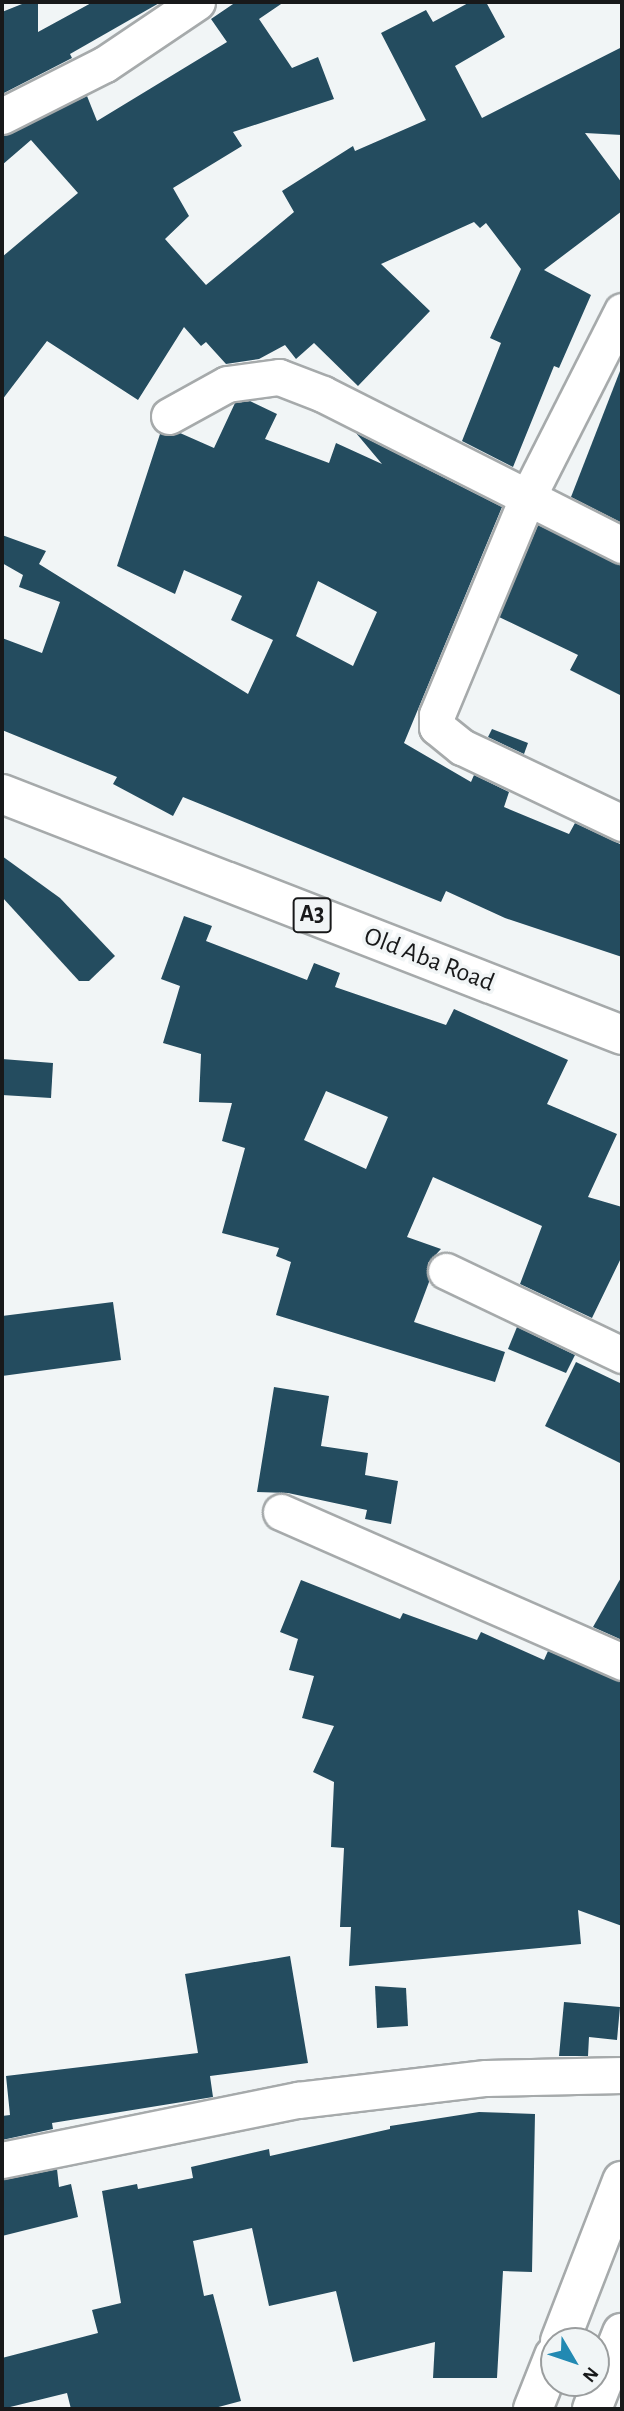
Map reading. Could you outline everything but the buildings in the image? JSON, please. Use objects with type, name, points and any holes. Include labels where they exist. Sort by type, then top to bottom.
[{"type":"main road","name":"Old Aba Road","points":[[2,794],[622,1035]]},
{"type":"main road","points":[[565,2327],[622,2181]]},
{"type":"main road","points":[[592,2409],[622,2333]]},
{"type":"main road","points":[[533,2409],[540,2391]]},
{"type":"street","points":[[2,116],[105,64],[197,2]]},
{"type":"street","points":[[622,311],[528,496],[437,715],[437,727],[462,747],[622,823]]},
{"type":"street","points":[[169,416],[227,384],[279,377],[323,394],[622,545]]},
{"type":"street","points":[[446,1271],[622,1355]]},
{"type":"street","points":[[281,1511],[622,1662]]},
{"type":"street","points":[[2,2160],[298,2100],[486,2078],[622,2075]]}]
